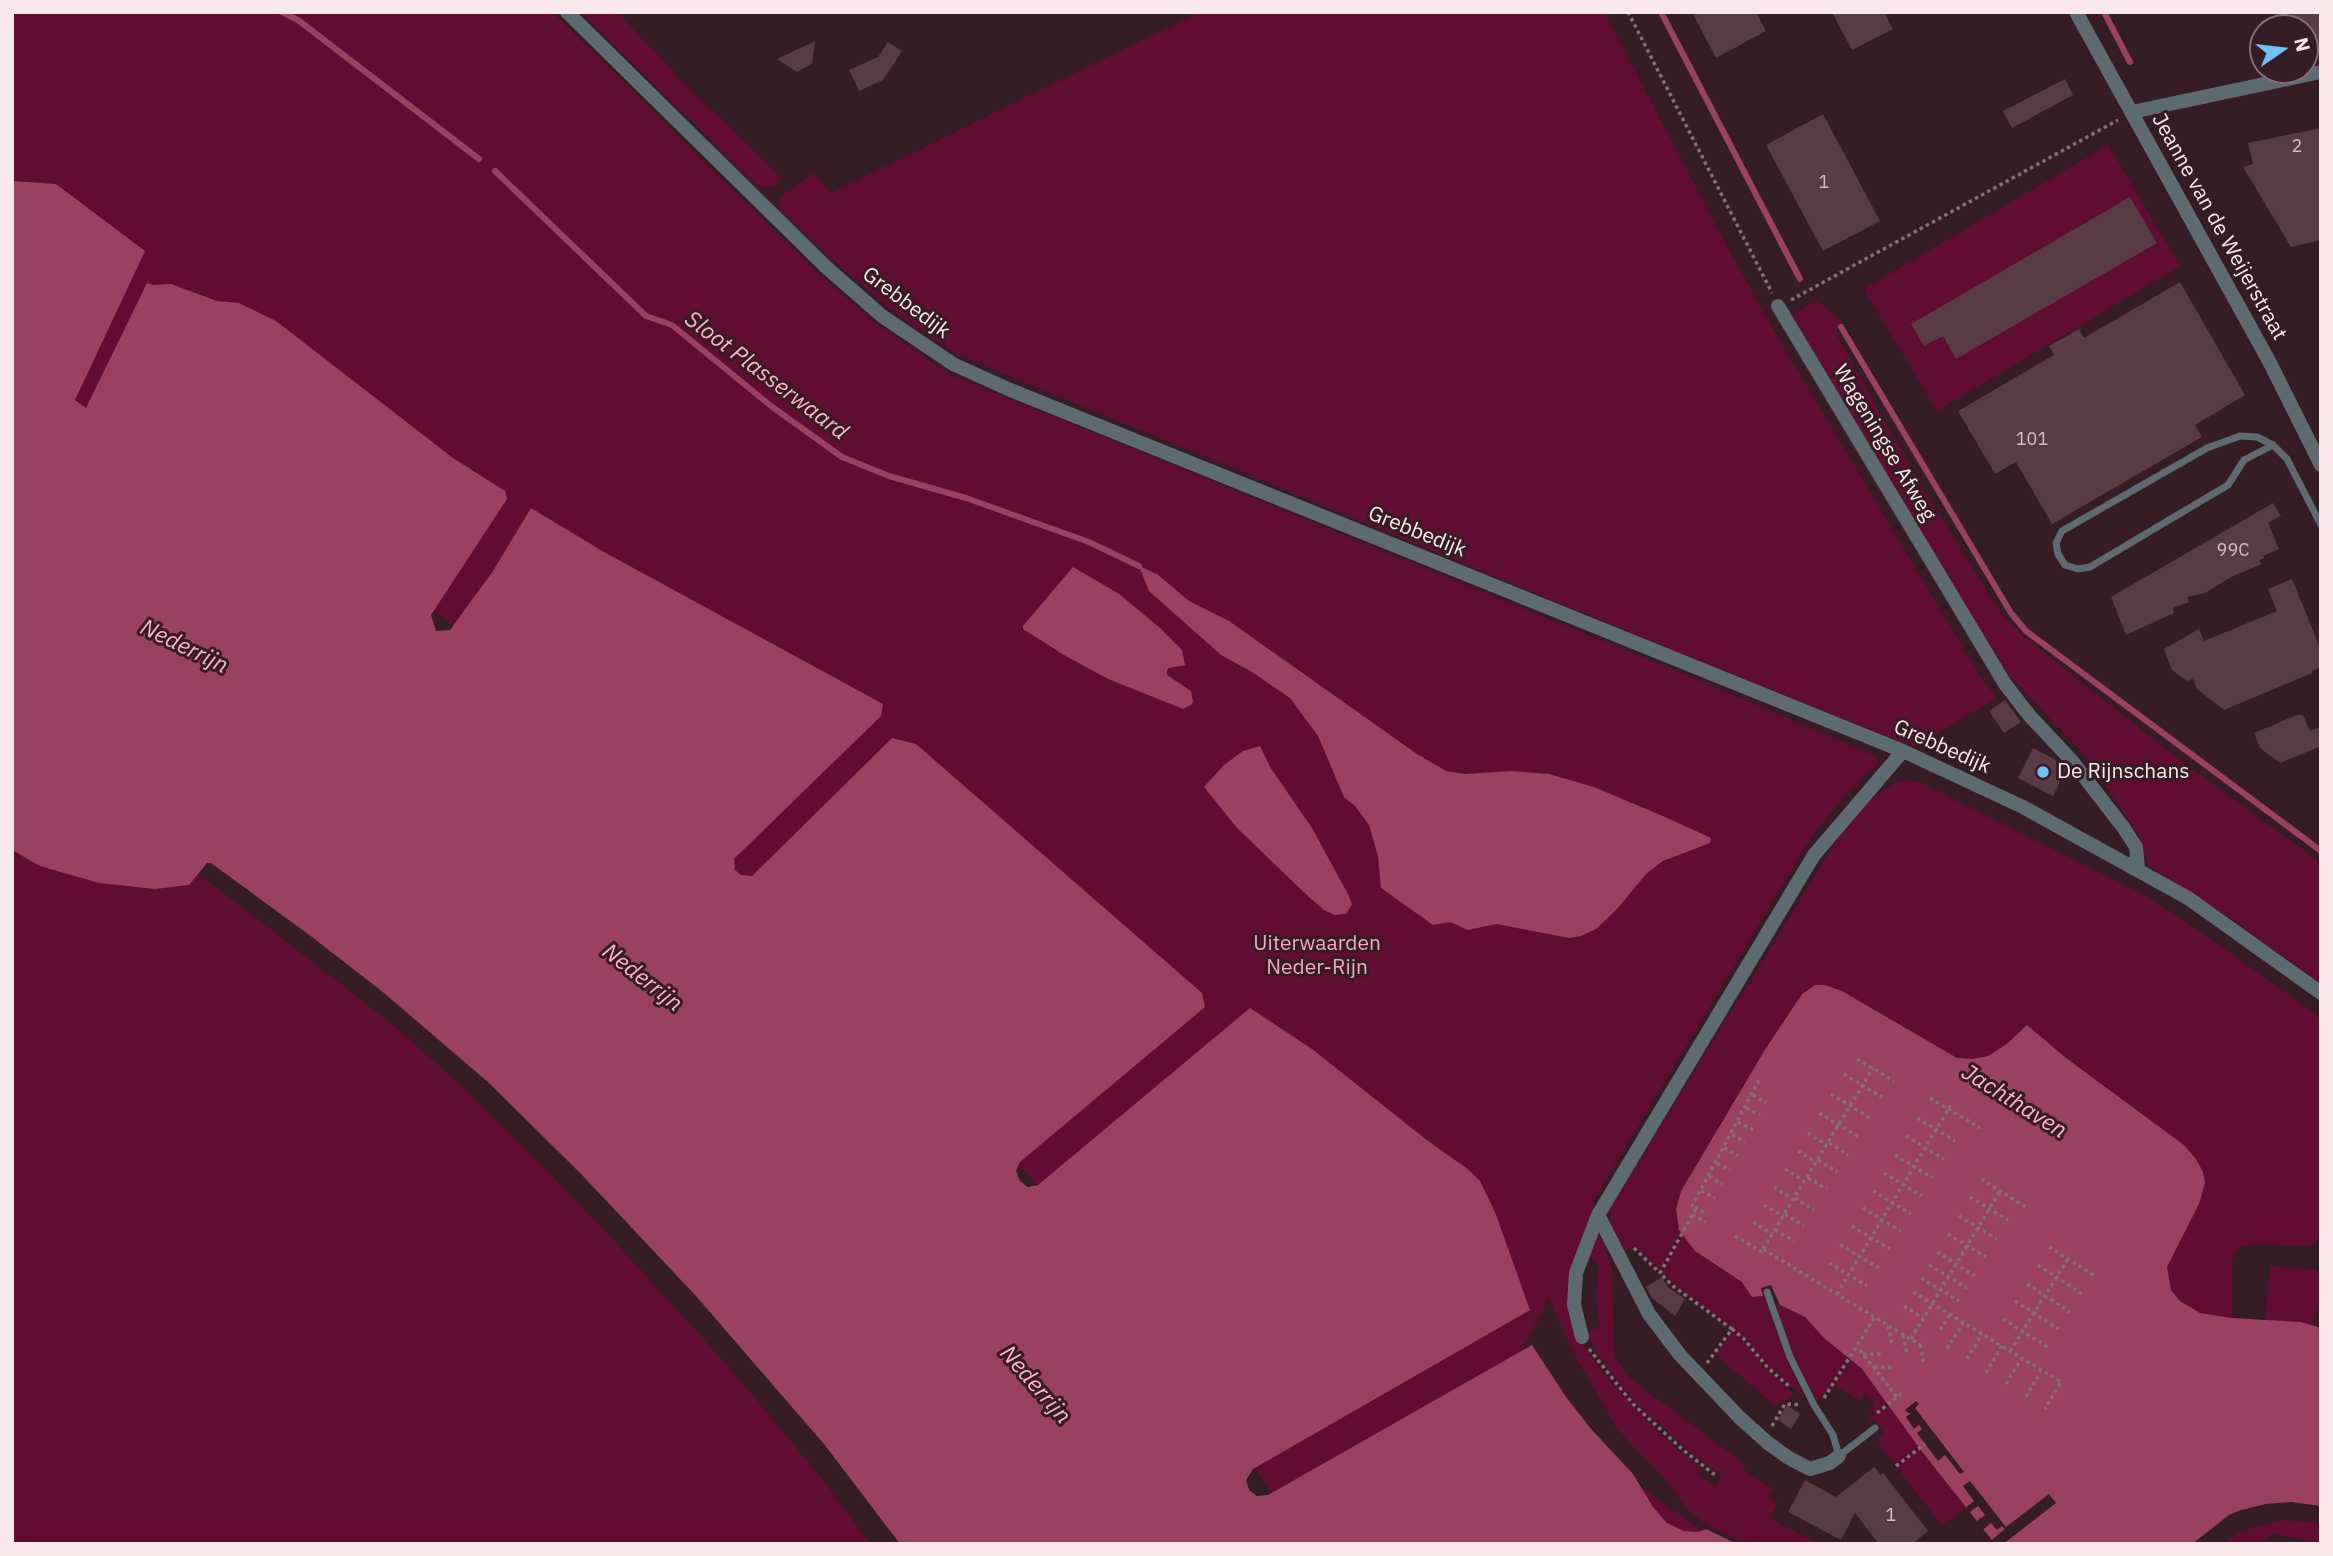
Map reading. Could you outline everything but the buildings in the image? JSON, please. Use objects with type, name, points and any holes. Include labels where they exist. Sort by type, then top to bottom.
[{"type":"street","name":"Grebbedijk","points":[[567,12],[826,267],[882,316],[953,363],[1008,389],[1903,751],[2023,807],[2189,898],[2321,993]]},
{"type":"street","name":"Jeanne van de Weijerstraat","points":[[2076,12],[2269,361],[2321,465]]},
{"type":"street","points":[[2132,112],[2321,72]]},
{"type":"street","name":"Wageningse Afweg","points":[[1778,306],[2005,684],[2029,715],[2072,761],[2123,827],[2136,847],[2138,869]]},
{"type":"street","points":[[1582,1337],[1574,1305],[1576,1273],[1598,1216],[1814,856],[1903,751]]},
{"type":"street","points":[[1598,1216],[1648,1314],[1679,1355],[1740,1418],[1768,1443],[1810,1469],[1830,1463],[1839,1456]]},
{"type":"lane","points":[[2273,445],[2244,460],[2228,485],[2090,567],[2078,569],[2066,565],[2058,554],[2056,543],[2062,531],[2207,448],[2240,436],[2257,437],[2273,445],[2287,459],[2321,525]]},
{"type":"lane","points":[[1767,1292],[1790,1357],[1814,1405],[1833,1435],[1839,1456],[1875,1428]]},
{"type":"path","points":[[1628,12],[1778,306],[2132,112]]},
{"type":"path","points":[[1857,1059],[1894,1081]]},
{"type":"path","points":[[1735,1236],[1762,1252],[1873,1068]]},
{"type":"path","points":[[1844,1074],[1883,1098]]},
{"type":"path","points":[[1692,1206],[1759,1080]]},
{"type":"path","points":[[1831,1094],[1870,1118]]},
{"type":"path","points":[[1753,1095],[1766,1102]]},
{"type":"path","points":[[1930,1098],[1980,1128]]},
{"type":"path","points":[[1837,1294],[1952,1103]]},
{"type":"path","points":[[1746,1107],[1760,1115]]},
{"type":"path","points":[[1819,1113],[1859,1137]]},
{"type":"path","points":[[1917,1118],[1955,1141]]},
{"type":"path","points":[[1738,1122],[1753,1130]]},
{"type":"path","points":[[1808,1133],[1848,1154]]},
{"type":"path","points":[[1731,1135],[1745,1142]]},
{"type":"path","points":[[1906,1136],[1944,1160]]},
{"type":"path","points":[[1724,1148],[1738,1156]]},
{"type":"path","points":[[1798,1151],[1838,1172]]},
{"type":"path","points":[[1895,1155],[1933,1178]]},
{"type":"path","points":[[1716,1162],[1730,1170]]},
{"type":"path","points":[[1785,1169],[1827,1189]]},
{"type":"path","points":[[1884,1173],[1922,1196]]},
{"type":"path","points":[[1709,1176],[1723,1184]]},
{"type":"path","points":[[1981,1179],[2026,1207]]},
{"type":"path","points":[[1774,1187],[1814,1210]]},
{"type":"path","points":[[1701,1190],[1715,1198]]},
{"type":"path","points":[[1873,1191],[1911,1214]]},
{"type":"path","points":[[1911,1339],[2000,1191]]},
{"type":"path","points":[[1970,1197],[2008,1220]]},
{"type":"path","points":[[1763,1205],[1804,1226]]},
{"type":"path","points":[[1692,1206],[1705,1213]]},
{"type":"path","points":[[1692,1206],[1695,1210],[1660,1273],[1673,1286],[1744,1339],[1768,1368],[1796,1392]]},
{"type":"path","points":[[1863,1208],[1901,1231]]},
{"type":"path","points":[[1692,1215],[1706,1222]]},
{"type":"path","points":[[1959,1216],[1997,1239]]},
{"type":"path","points":[[1753,1222],[1794,1241]]},
{"type":"path","points":[[1852,1226],[1890,1249]]},
{"type":"path","points":[[1948,1234],[1986,1257]]},
{"type":"path","points":[[1840,1245],[1879,1268]]},
{"type":"path","points":[[2049,1247],[2094,1275]]},
{"type":"path","points":[[1763,1249],[1925,1348]]},
{"type":"path","points":[[1937,1252],[1975,1276]]},
{"type":"path","points":[[2010,1351],[2068,1259]]},
{"type":"path","points":[[1829,1263],[1867,1286]]},
{"type":"path","points":[[1929,1265],[1967,1288]]},
{"type":"path","points":[[2038,1265],[2082,1294]]},
{"type":"path","points":[[1921,1278],[1959,1301]]},
{"type":"path","points":[[2027,1284],[2070,1312]]},
{"type":"path","points":[[1913,1292],[2061,1382],[2045,1409]]},
{"type":"path","points":[[2015,1301],[2059,1329]]},
{"type":"path","points":[[1904,1306],[1923,1318]]},
{"type":"path","points":[[1940,1330],[1950,1314]]},
{"type":"path","points":[[1839,1375],[1875,1317]]},
{"type":"path","points":[[2003,1319],[2048,1347]]},
{"type":"path","points":[[1947,1349],[1963,1322]]},
{"type":"path","points":[[1888,1325],[1892,1345]]},
{"type":"path","points":[[1697,1374],[1712,1359],[1732,1329]]},
{"type":"path","points":[[1903,1334],[1907,1353]]},
{"type":"path","points":[[1967,1360],[1982,1334]]},
{"type":"path","points":[[1582,1337],[1594,1357],[1633,1404],[1715,1475]]},
{"type":"path","points":[[1919,1344],[1924,1364]]},
{"type":"path","points":[[1986,1373],[2002,1346]]},
{"type":"path","points":[[1882,1354],[1861,1352],[1897,1397]]},
{"type":"path","points":[[2006,1384],[2022,1359]]},
{"type":"path","points":[[1873,1367],[1893,1367]]},
{"type":"path","points":[[2026,1396],[2042,1371]]},
{"type":"path","points":[[1877,1413],[1904,1391]]},
{"type":"path","points":[[1803,1399],[1810,1405]]},
{"type":"path","points":[[1896,1466],[1925,1444]]},
{"type":"green space","name":"Uiterwaarden Neder-Rijn","points":[[12,12],[552,12],[820,275],[874,322],[947,373],[1696,679],[1873,755],[1880,765],[1872,769],[1847,793],[1811,837],[1593,1202],[1594,1210],[1579,1246],[1569,1278],[1568,1292],[1569,1306],[1581,1341],[1603,1373],[1650,1424],[1702,1468],[1698,1474],[1715,1486],[1722,1476],[1690,1452],[1633,1400],[1586,1336],[1588,1332],[1600,1327],[1596,1297],[1599,1266],[1590,1256],[1595,1238],[1599,1238],[1612,1268],[1614,1355],[1629,1378],[1741,1461],[1746,1473],[1773,1489],[1768,1497],[1778,1502],[1770,1519],[1823,1544],[1748,1544],[1708,1526],[1688,1510],[1668,1482],[1617,1429],[1571,1348],[1549,1298],[1521,1352],[1628,1478],[1721,1544],[1296,1544],[1269,1488],[1030,1177],[746,879],[445,618],[92,410],[12,377]]},
{"type":"green space","points":[[580,12],[617,12],[688,87],[783,179],[773,187],[759,187]]},
{"type":"green space","points":[[1200,12],[1604,12],[1777,336],[1980,676],[1996,698],[1915,747],[1702,662],[956,354],[887,307],[778,207],[782,196],[813,173],[831,193]]},
{"type":"green space","points":[[2108,145],[2180,266],[1937,411],[1864,289]]},
{"type":"green space","points":[[1817,301],[1843,322],[1835,333],[1919,482],[2003,617],[2028,640],[2180,760],[2321,863],[2321,984],[2235,921],[2149,866],[2141,841],[2084,754],[2009,675],[1933,559],[1792,314]]},
{"type":"green space","points":[[12,756],[216,887],[396,1027],[462,1087],[546,1169],[728,1366],[820,1476],[870,1544],[12,1544]]},
{"type":"green space","points":[[1908,779],[1921,783],[2148,897],[2321,1018],[2321,1236],[2314,1244],[2305,1246],[2251,1244],[2241,1247],[2234,1254],[2232,1262],[2232,1318],[2200,1313],[2180,1301],[2171,1290],[2167,1267],[2199,1204],[2205,1183],[2196,1159],[2184,1145],[2066,1058],[2027,1025],[2008,1043],[1988,1056],[1957,1058],[1842,991],[1815,985],[1802,994],[1766,1048],[1681,1191],[1676,1209],[1680,1232],[1660,1270],[1635,1246],[1622,1252],[1611,1226],[1610,1208],[1843,830],[1874,796]]},
{"type":"green space","points":[[1681,1234],[1704,1258],[1742,1282],[1750,1294],[1763,1296],[1787,1361],[1804,1397],[1769,1367],[1746,1338],[1662,1272]]},
{"type":"green space","points":[[2270,1266],[2321,1270],[2321,1301],[2311,1325],[2301,1322],[2265,1321]]},
{"type":"green space","points":[[1778,1303],[1805,1317],[1824,1338],[1848,1357],[1824,1397],[1817,1402],[1793,1354],[1775,1304]]},
{"type":"green space","points":[[1733,1332],[1766,1369],[1795,1395],[1775,1406],[1716,1355]]},
{"type":"green space","points":[[1851,1359],[1862,1369],[1887,1403],[1876,1412],[1870,1411],[1875,1402],[1864,1395],[1860,1401],[1835,1385]]},
{"type":"green space","points":[[1888,1404],[1919,1447],[1895,1465],[1878,1444],[1881,1441],[1878,1437],[1885,1434],[1873,1419],[1870,1421],[1868,1418]]},
{"type":"green space","points":[[1920,1449],[1967,1507],[1942,1525],[1896,1467]]},
{"type":"green space","points":[[2281,1520],[2321,1523],[2321,1544],[2272,1533],[2260,1544],[2222,1544],[2240,1532]]},
{"type":"water","name":"Nederrijn","points":[[12,181],[56,184],[145,251],[75,400],[86,408],[147,283],[171,284],[217,301],[239,303],[276,321],[453,458],[505,491],[507,499],[431,615],[436,631],[450,630],[493,571],[531,508],[604,552],[883,704],[881,716],[734,859],[735,870],[741,875],[752,876],[892,738],[916,744],[1202,993],[1205,1007],[1020,1162],[1016,1171],[1020,1181],[1028,1187],[1038,1185],[1250,1008],[1312,1049],[1480,1181],[1495,1212],[1530,1310],[1253,1469],[1246,1480],[1249,1490],[1257,1496],[1268,1495],[1532,1345],[1566,1397],[1633,1474],[1653,1507],[1667,1523],[1684,1531],[1698,1532],[1706,1529],[1737,1544],[900,1544],[824,1444],[696,1296],[582,1175],[489,1083],[384,993],[211,863],[207,863],[189,885],[155,889],[99,883],[40,866],[12,850]]},
{"type":"water","points":[[1139,566],[1157,574],[1189,601],[1229,621],[1417,754],[1446,771],[1465,774],[1511,771],[1549,774],[1594,787],[1665,817],[1711,838],[1710,843],[1663,861],[1647,873],[1596,929],[1581,936],[1569,938],[1497,924],[1468,930],[1450,922],[1433,925],[1381,888],[1378,856],[1369,825],[1355,806],[1344,797],[1318,736],[1290,698],[1221,655],[1149,591]]},
{"type":"water","points":[[1073,567],[1119,594],[1182,650],[1185,665],[1169,668],[1167,675],[1191,691],[1191,705],[1183,709],[1108,679],[1023,629]]},
{"type":"water","points":[[1260,746],[1270,767],[1312,828],[1349,896],[1352,904],[1346,914],[1335,915],[1310,898],[1237,828],[1204,787],[1224,765],[1243,751]]},
{"type":"water","name":"Jachthaven","points":[[1815,985],[1825,985],[1842,991],[1957,1058],[1988,1056],[2008,1043],[2027,1025],[2066,1058],[2184,1145],[2196,1159],[2205,1183],[2199,1204],[2167,1267],[2171,1290],[2180,1301],[2200,1313],[2232,1318],[2301,1322],[2321,1328],[2321,1506],[2291,1502],[2265,1504],[2241,1510],[2229,1515],[2192,1544],[1995,1544],[1920,1449],[1862,1369],[1824,1338],[1805,1317],[1780,1305],[1771,1285],[1761,1288],[1763,1296],[1752,1297],[1742,1282],[1695,1251],[1679,1230],[1676,1209],[1681,1191],[1766,1048],[1802,994]]},
{"type":"pier","points":[[1916,1401],[1919,1404],[1915,1408],[1964,1472],[1960,1474],[1945,1455],[1938,1461],[1917,1433],[1922,1429],[1919,1425],[1914,1429],[1906,1417],[1911,1413],[1905,1410]]},
{"type":"pier","points":[[1970,1481],[2006,1527],[2049,1494],[2056,1503],[2003,1544],[1990,1544],[1989,1542],[2005,1529],[2002,1526],[1997,1530],[1991,1523],[1981,1531],[1974,1523],[1985,1515],[1978,1506],[1967,1514],[1964,1509],[1974,1501],[1963,1486]]},
{"type":"waterway","name":"Sloot Plasserwaard","points":[[282,12],[298,20],[479,159]]},
{"type":"waterway","points":[[1661,12],[1800,279]]},
{"type":"waterway","points":[[2104,12],[2130,62]]},
{"type":"waterway","name":"Sloot Plasserwaard","points":[[495,171],[646,316],[672,325],[771,406],[842,457],[889,476],[966,498],[1089,542],[1139,566]]},
{"type":"waterway","points":[[1841,327],[2011,613],[2026,631],[2321,851]]},
{"type":"place","name":"De Rijnschans","points":[[2043,772]]}]
